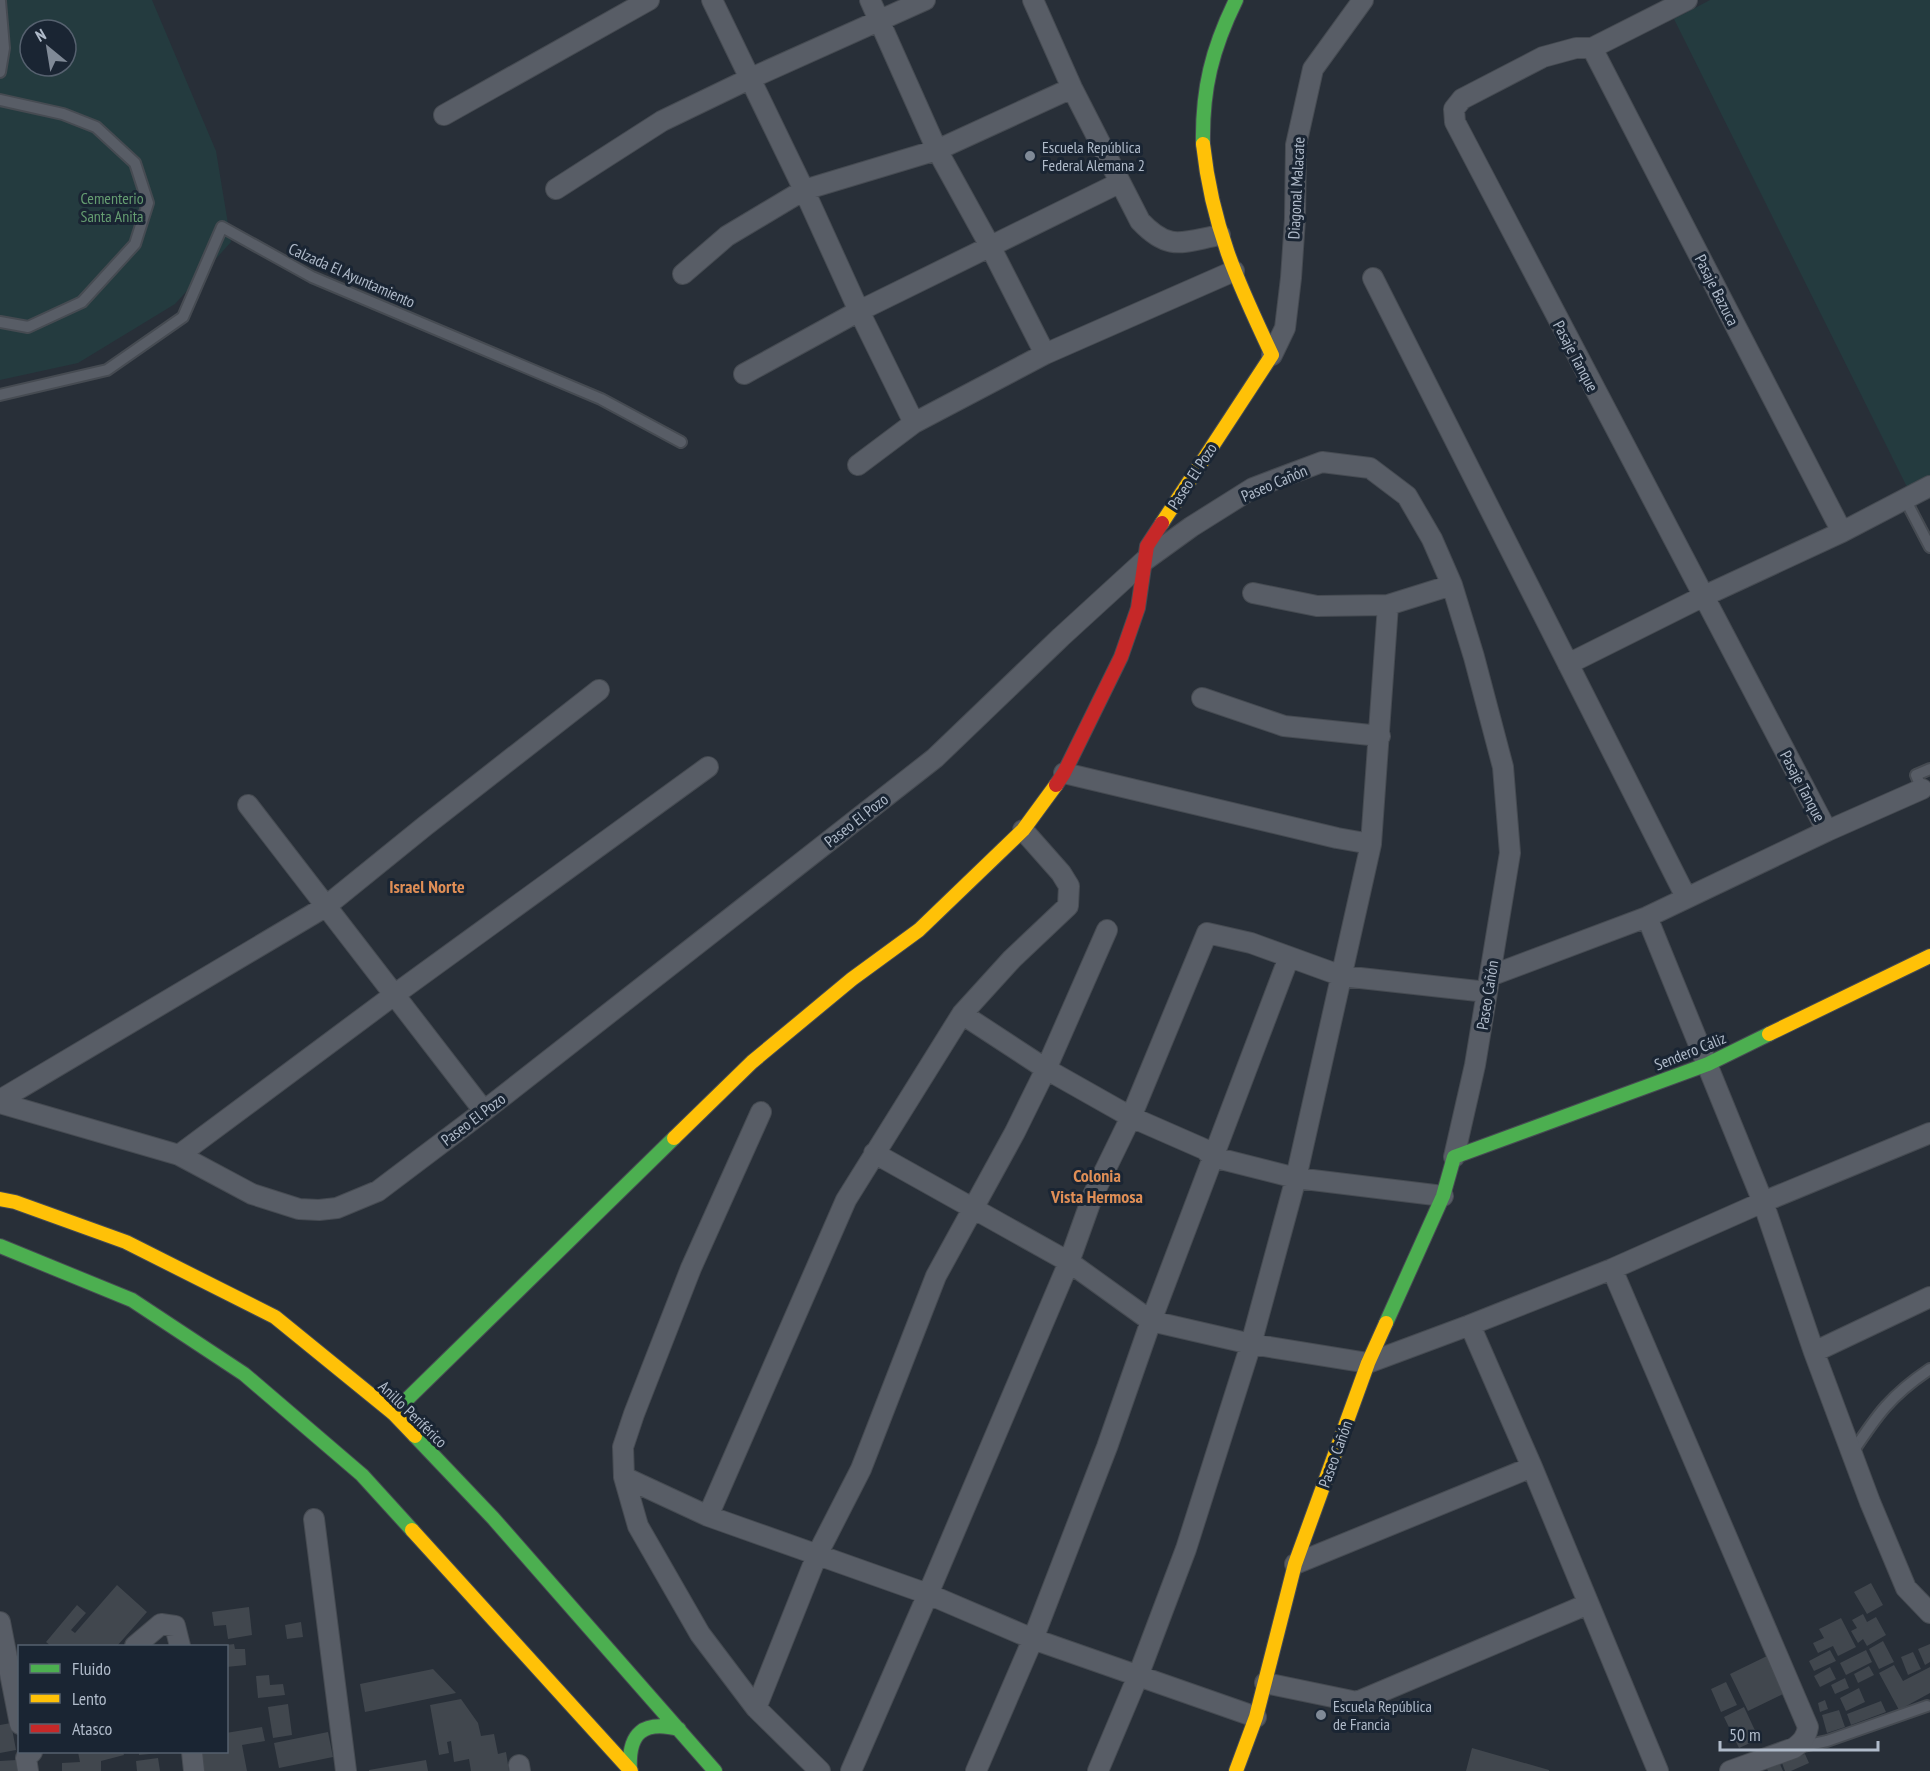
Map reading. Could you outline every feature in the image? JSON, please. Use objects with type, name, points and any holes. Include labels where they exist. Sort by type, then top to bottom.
[{"type":"main road","points":[[1236,0],[1223,22],[1210,59],[1202,119],[1204,172],[1220,235],[1272,356]]},
{"type":"main road","name":"Paseo El Pozo","points":[[1144,561],[1147,546],[1272,356]]},
{"type":"main road","points":[[393,1413],[752,1062],[852,979],[919,930],[1023,831],[1064,773],[1121,657],[1138,608],[1144,561]]},
{"type":"main road","name":"Sendero Cáliz","points":[[1454,1156],[1708,1064],[1930,956]]},
{"type":"main road","name":"Paseo Cañón","points":[[1236,1771],[1256,1717],[1295,1564],[1368,1363],[1443,1196],[1454,1156]]},
{"type":"main road","name":"Anillo Periférico","points":[[0,1199],[15,1202],[126,1242],[274,1317],[393,1413],[493,1518],[715,1771]]},
{"type":"main road","points":[[0,1246],[132,1300],[244,1374],[362,1474],[630,1771]]},
{"type":"main road","points":[[630,1771],[628,1754],[634,1738],[647,1727],[663,1724],[679,1729]]},
{"type":"street","points":[[444,115],[649,0]]},
{"type":"street","points":[[712,0],[914,423]]},
{"type":"street","points":[[870,0],[937,150],[990,246],[1045,354]]},
{"type":"street","points":[[556,189],[662,121],[925,0]]},
{"type":"street","points":[[1033,0],[1072,88],[1140,221],[1152,234],[1173,244],[1220,235]]},
{"type":"street","name":"Diagonal Malacate","points":[[1272,356],[1285,328],[1293,254],[1296,144],[1313,69],[1363,0]]},
{"type":"street","name":"Pasaje Tanque","points":[[1687,0],[1592,48],[1576,48],[1543,57],[1477,90],[1462,99],[1454,109],[1455,122],[1702,597],[1827,831]]},
{"type":"street","name":"Pasaje Bazuca","points":[[1592,48],[1842,532]]},
{"type":"street","points":[[683,274],[727,236],[804,190],[937,150],[1072,88]]},
{"type":"street","points":[[744,374],[859,311],[1119,183]]},
{"type":"street","points":[[858,465],[914,423],[1045,354],[1234,271]]},
{"type":"street","points":[[1373,278],[1686,897]]},
{"type":"street","name":"Paseo Cañón","points":[[1144,561],[1191,527],[1253,488],[1322,462],[1370,468],[1407,496],[1432,539],[1452,585],[1503,767],[1510,853],[1475,1065],[1454,1156]]},
{"type":"street","points":[[1568,664],[1702,597],[1842,532],[1930,486]]},
{"type":"street","name":"Paseo El Pozo","points":[[0,1102],[179,1155],[252,1194],[299,1209],[337,1208],[378,1191],[484,1111],[935,758],[1144,561]]},
{"type":"street","points":[[1253,593],[1317,606],[1388,605],[1452,585]]},
{"type":"street","points":[[1098,1771],[1138,1676],[1186,1550],[1251,1344],[1296,1178],[1371,844],[1388,605]]},
{"type":"street","points":[[0,1102],[325,907],[599,690]]},
{"type":"street","points":[[1202,698],[1284,726],[1380,736]]},
{"type":"street","points":[[179,1155],[394,995],[708,767]]},
{"type":"street","points":[[1064,773],[1371,844]]},
{"type":"street","points":[[850,1771],[1069,1262],[1093,1194],[1131,1117],[1207,933],[1251,943],[1342,976],[1488,984],[1647,917],[1827,831],[1922,789]]},
{"type":"street","points":[[248,805],[484,1111]]},
{"type":"street","points":[[708,1516],[846,1200],[962,1014],[1012,959],[1068,906],[1069,886],[1061,873],[1023,831]]},
{"type":"street","points":[[1647,917],[1763,1202],[1851,1453],[1906,1588],[1930,1613]]},
{"type":"street","points":[[756,1708],[817,1555],[861,1469],[936,1276],[1046,1069],[1107,930]]},
{"type":"street","points":[[976,1771],[1033,1639],[1107,1447],[1151,1321],[1289,957]]},
{"type":"street","points":[[962,1014],[1046,1069],[1131,1117],[1204,1149],[1213,1157],[1296,1178],[1443,1196]]},
{"type":"street","points":[[760,1112],[691,1268],[634,1414],[623,1447],[624,1477],[638,1526],[700,1634],[756,1708],[820,1771]]},
{"type":"street","points":[[874,1153],[1069,1262],[1151,1321],[1251,1344],[1368,1363],[1612,1269],[1763,1202],[1930,1133]]},
{"type":"street","points":[[1612,1269],[1806,1722],[1807,1734],[1794,1748],[1730,1771]]},
{"type":"street","points":[[1814,1352],[1930,1297]]},
{"type":"street","points":[[1470,1325],[1532,1467],[1658,1771]]},
{"type":"street","points":[[1295,1564],[1532,1467]]},
{"type":"street","points":[[624,1477],[708,1516],[928,1594],[1033,1639],[1256,1717]]},
{"type":"street","points":[[314,1519],[346,1771]]},
{"type":"street","points":[[1265,1683],[1357,1702],[1588,1604]]},
{"type":"street","points":[[0,1622],[18,1714]]},
{"type":"street","points":[[137,1645],[161,1624],[175,1626],[180,1645]]},
{"type":"street","points":[[192,1753],[194,1771]]},
{"type":"lane","points":[[0,1],[4,48],[0,72]]},
{"type":"lane","points":[[0,100],[63,114],[96,127],[135,163],[148,202],[135,244],[82,302],[28,327],[0,322]]},
{"type":"lane","name":"Calzada El Ayuntamiento","points":[[0,395],[107,370],[183,317],[222,227],[312,277],[601,399],[681,442]]},
{"type":"lane","points":[[1905,499],[1930,547]]},
{"type":"lane","points":[[1922,789],[1916,775],[1930,768]]},
{"type":"lane","points":[[1851,1453],[1880,1411],[1905,1385],[1930,1369]]},
{"type":"lane","points":[[1794,1748],[1827,1741],[1927,1706]]},
{"type":"green space","name":"Cementerio Santa Anita","points":[[0,0],[152,0],[216,151],[231,242],[175,304],[78,363],[0,380]]},
{"type":"green space","points":[[1710,0],[1930,0],[1930,475],[1907,487],[1674,19]]},
{"type":"building","points":[[1871,1583],[1883,1605],[1867,1614],[1854,1592]]},
{"type":"building","points":[[117,1585],[147,1612],[118,1645],[50,1645],[46,1642],[77,1605],[86,1613],[71,1630],[75,1633]]},
{"type":"building","points":[[249,1607],[252,1635],[228,1639],[226,1625],[214,1626],[212,1612]]},
{"type":"building","points":[[1863,1614],[1867,1622],[1876,1617],[1886,1635],[1867,1646],[1863,1639],[1858,1643],[1851,1631],[1857,1628],[1852,1620]]},
{"type":"building","points":[[1841,1618],[1856,1647],[1838,1656],[1833,1646],[1818,1653],[1813,1643],[1824,1638],[1819,1629]]},
{"type":"building","points":[[301,1622],[303,1637],[287,1639],[285,1625]]},
{"type":"building","points":[[1883,1641],[1894,1662],[1879,1669],[1869,1649]]},
{"type":"building","points":[[234,1644],[235,1649],[245,1649],[246,1665],[228,1667],[228,1645],[226,1645]]},
{"type":"building","points":[[1930,1644],[1930,1662],[1925,1665],[1918,1649]]},
{"type":"building","points":[[1830,1650],[1836,1661],[1814,1671],[1809,1661]]},
{"type":"building","points":[[1866,1650],[1872,1662],[1846,1675],[1840,1663]]},
{"type":"building","points":[[1913,1652],[1921,1669],[1908,1675],[1901,1657]]},
{"type":"building","points":[[1767,1656],[1785,1693],[1748,1711],[1730,1674]]},
{"type":"building","points":[[1894,1665],[1903,1681],[1930,1667],[1930,1693],[1899,1710],[1879,1673]]},
{"type":"building","points":[[1869,1666],[1874,1675],[1858,1683],[1854,1674]]},
{"type":"building","points":[[1830,1667],[1836,1679],[1820,1687],[1814,1676]]},
{"type":"building","points":[[433,1669],[456,1693],[365,1712],[360,1684]]},
{"type":"building","points":[[269,1675],[270,1685],[283,1684],[285,1695],[258,1698],[256,1676]]},
{"type":"building","points":[[1845,1678],[1849,1688],[1835,1694],[1831,1685]]},
{"type":"building","points":[[1726,1682],[1737,1705],[1721,1712],[1711,1689]]},
{"type":"building","points":[[1859,1688],[1865,1702],[1846,1711],[1840,1698]]},
{"type":"building","points":[[461,1699],[478,1723],[481,1736],[494,1734],[498,1754],[506,1752],[509,1771],[471,1771],[469,1759],[454,1762],[451,1741],[447,1742],[449,1753],[439,1755],[430,1705]]},
{"type":"building","points":[[1825,1700],[1828,1709],[1820,1712],[1818,1703]]},
{"type":"building","points":[[1881,1701],[1886,1712],[1851,1725],[1847,1714]]},
{"type":"building","points":[[288,1704],[292,1735],[273,1738],[268,1707]]},
{"type":"building","points":[[1744,1707],[1759,1739],[1739,1748],[1724,1717]]},
{"type":"building","points":[[1839,1710],[1845,1727],[1827,1733],[1822,1715]]},
{"type":"building","points":[[11,1723],[16,1750],[0,1753],[0,1725]]},
{"type":"building","points":[[262,1727],[265,1741],[242,1745],[247,1771],[203,1771],[200,1753],[228,1753],[228,1733]]},
{"type":"building","points":[[328,1732],[333,1757],[279,1768],[274,1743]]},
{"type":"building","points":[[1472,1748],[1549,1770],[1549,1771],[1466,1771]]},
{"type":"building","points":[[78,1753],[123,1753],[124,1755],[101,1761],[101,1771],[62,1771],[62,1763],[80,1762]]},
{"type":"building","points":[[1805,1754],[1809,1763],[1791,1771],[1785,1771],[1782,1763]]},
{"type":"building","points":[[158,1758],[160,1771],[137,1771],[136,1761]]},
{"type":"building","points":[[17,1760],[19,1771],[0,1771],[0,1761]]},
{"type":"building","points":[[426,1760],[428,1771],[369,1771],[369,1770]]},
{"type":"building","points":[[1780,1764],[1783,1771],[1768,1771],[1767,1769]]},
{"type":"traffic: fast","points":[[1203,144],[1204,105],[1210,70],[1221,35],[1236,0]]},
{"type":"traffic: fast","points":[[1386,1323],[1443,1196],[1454,1157],[1708,1064],[1769,1034]]},
{"type":"traffic: fast","points":[[393,1413],[674,1138]]},
{"type":"traffic: fast","points":[[0,1246],[132,1300],[244,1374],[362,1475],[412,1530]]},
{"type":"traffic: fast","points":[[415,1436],[493,1518],[715,1771]]},
{"type":"traffic: fast","points":[[630,1770],[632,1747],[640,1732],[656,1726],[679,1729]]},
{"type":"traffic: slow","points":[[1162,523],[1272,355],[1228,253],[1213,202],[1203,144]]},
{"type":"traffic: slow","points":[[674,1138],[752,1062],[852,979],[919,930],[1023,830],[1056,785]]},
{"type":"traffic: slow","points":[[1769,1034],[1930,956]]},
{"type":"traffic: slow","points":[[0,1199],[15,1202],[126,1242],[275,1317],[393,1413],[415,1436]]},
{"type":"traffic: slow","points":[[1236,1771],[1256,1717],[1295,1564],[1368,1363],[1386,1323]]},
{"type":"traffic: slow","points":[[412,1530],[631,1771]]},
{"type":"traffic: jam","points":[[1056,785],[1121,657],[1138,608],[1147,546],[1162,523]]},
{"type":"place","name":"Escuela República Federal Alemana 2","points":[[1030,156]]},
{"type":"place","name":"Escuela República de Francia","points":[[1321,1715]]},
{"type":"district","name":"Israel Norte","points":[[427,886]]},
{"type":"district","name":"Colonia Vista Hermosa","points":[[1097,1185]]}]
